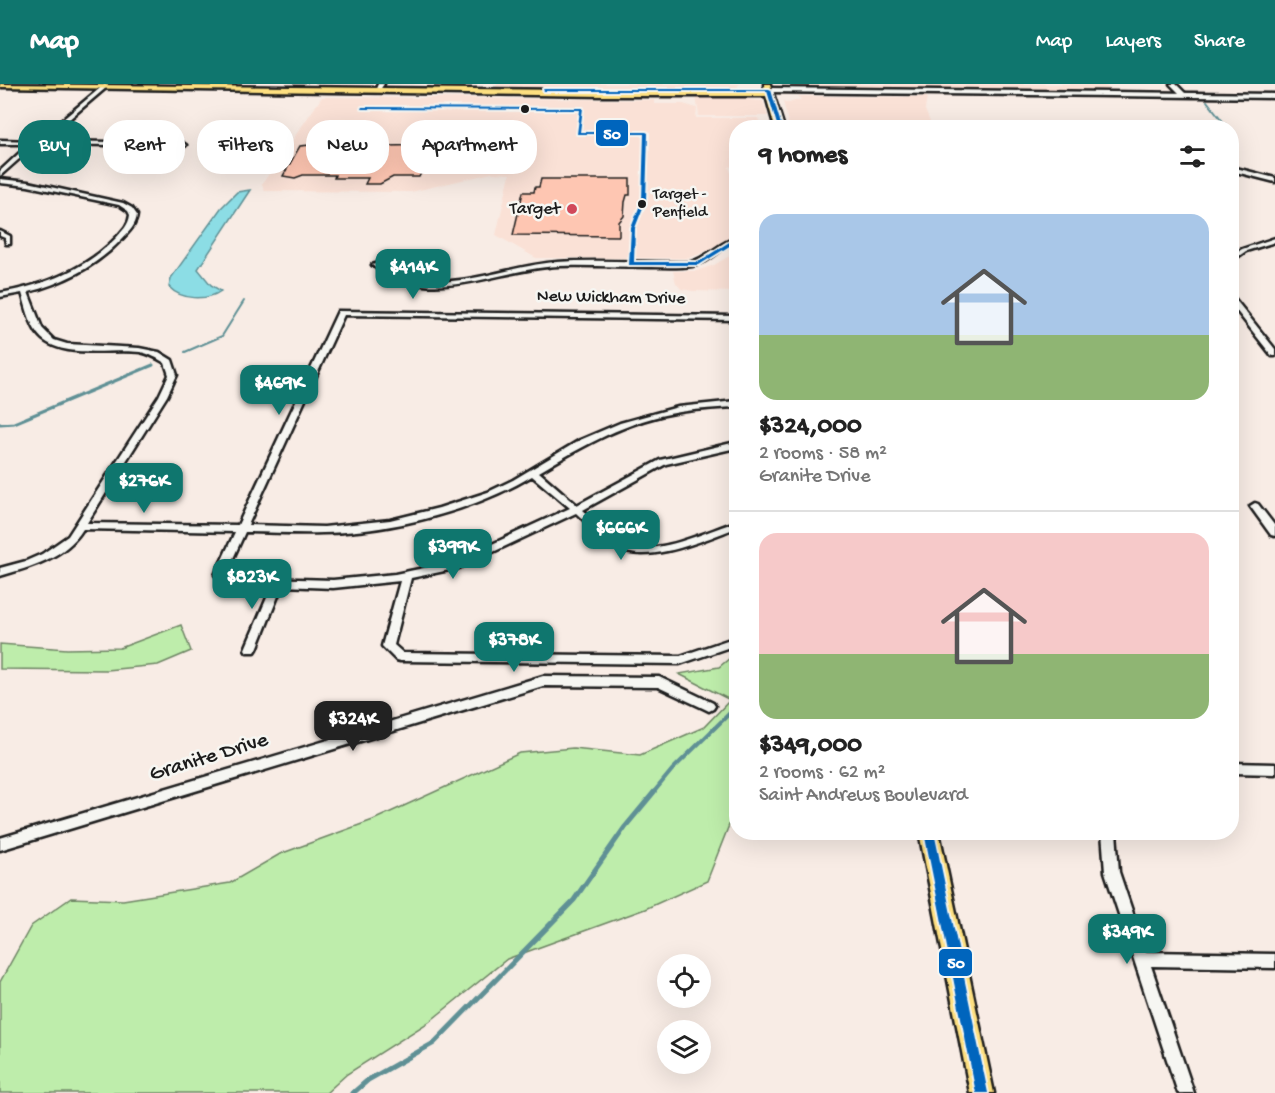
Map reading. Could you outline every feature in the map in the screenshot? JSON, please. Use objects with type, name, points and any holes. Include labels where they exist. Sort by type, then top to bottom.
[{"type":"main road","points":[[0,85],[379,87],[604,94],[769,89],[1275,96]]},
{"type":"main road","points":[[769,89],[778,120]]},
{"type":"main road","points":[[931,840],[982,1093]]},
{"type":"street","points":[[1173,84],[1184,95]]},
{"type":"street","points":[[64,120],[101,86]]},
{"type":"street","points":[[0,142],[18,142]]},
{"type":"street","points":[[0,174],[18,158]]},
{"type":"street","points":[[1239,171],[1275,180]]},
{"type":"street","points":[[0,181],[28,184],[121,204],[132,209],[135,214],[135,221],[109,250],[96,260],[48,283],[0,295]]},
{"type":"street","points":[[0,233],[8,237],[8,243]]},
{"type":"street","points":[[1239,254],[1275,240]]},
{"type":"street","points":[[376,265],[399,277],[422,282],[466,282],[552,265],[691,264],[707,260],[721,246],[729,243]]},
{"type":"street","points":[[0,572],[29,564],[46,556],[72,538],[163,396],[172,378],[172,370],[163,356],[153,352],[85,348],[54,343],[41,333],[24,290]]},
{"type":"street","points":[[1239,310],[1275,354]]},
{"type":"street","name":"New Wickham Drive","points":[[240,529],[341,313],[729,318]]},
{"type":"street","points":[[80,526],[344,529],[415,518],[491,494],[583,442],[622,425],[678,411],[729,405]]},
{"type":"street","points":[[240,529],[220,575],[228,581],[333,584],[407,575],[455,565],[577,509],[663,462],[729,447]]},
{"type":"street","points":[[533,472],[620,546],[642,551],[666,549],[729,527]]},
{"type":"street","points":[[1255,506],[1275,533]]},
{"type":"street","points":[[407,575],[388,646],[400,657],[680,660],[729,643]]},
{"type":"street","points":[[251,649],[279,582]]},
{"type":"street","name":"Granite Drive","points":[[0,844],[528,684],[559,680],[644,680],[668,685],[709,706]]},
{"type":"street","points":[[1239,768],[1275,769]]},
{"type":"street","points":[[1110,840],[1112,872],[1186,1093]]},
{"type":"street","points":[[1142,959],[1275,961]]},
{"type":"shaded area","points":[[497,84],[740,84],[737,86],[740,88],[496,88]]},
{"type":"shaded area","points":[[792,84],[1104,84],[1111,91],[792,87],[795,85]]},
{"type":"shaded area","points":[[696,96],[748,96],[746,98],[763,101],[768,116],[699,116]]},
{"type":"shaded area","points":[[798,96],[927,97],[925,110],[929,120],[787,120],[783,101],[789,103],[801,99]]},
{"type":"shaded area","points":[[322,97],[654,100],[654,104],[683,104],[697,108],[696,118],[758,118],[759,120],[729,120],[729,240],[700,254],[686,258],[536,258],[496,235],[510,174],[537,174],[537,120],[401,120],[401,174],[488,174],[411,192],[264,191],[262,184],[269,174],[294,174],[294,138],[306,120],[306,174],[389,174],[389,120],[306,120]]},
{"type":"shaded area","points":[[729,256],[729,292],[681,289],[676,283],[673,271],[696,271],[714,265]]},
{"type":"green space","points":[[181,625],[191,651],[158,665],[106,670],[0,669],[0,644],[67,649],[120,648]]},
{"type":"green space","points":[[729,659],[729,699],[679,674],[719,667]]},
{"type":"green space","points":[[729,701],[729,825],[707,881],[645,909],[507,959],[429,1022],[347,1074],[326,1093],[0,1093],[0,982],[31,926],[71,898],[123,900],[230,883],[280,854],[373,820],[520,753],[573,748],[640,755],[704,727]]},
{"type":"water","points":[[250,190],[198,269],[211,285],[221,291],[202,298],[194,298],[174,291],[169,287],[171,278],[221,208],[237,192]]},
{"type":"building","points":[[306,145],[306,174],[389,174],[389,146],[401,146],[401,174],[420,174],[419,177],[393,177],[380,184],[365,184],[368,178],[334,178],[335,175],[303,175],[295,178],[283,176],[294,174],[294,157],[300,146]]},
{"type":"building","name":"Target","points":[[541,179],[630,179],[630,195],[627,195],[624,216],[619,222],[619,236],[513,235],[523,192],[534,192],[535,187],[539,187]]},
{"type":"waterway","points":[[1207,101],[1222,120]]},
{"type":"waterway","points":[[185,352],[222,336],[244,301]]},
{"type":"waterway","points":[[0,424],[14,423],[153,365]]},
{"type":"waterway","points":[[653,793],[672,770],[729,714]]},
{"type":"waterway","points":[[353,1093],[368,1080],[434,1043],[574,900],[625,827],[654,792]]},
{"type":"transit line","name":"50","points":[[544,90],[769,90],[778,120]]},
{"type":"transit line","name":"50","points":[[362,108],[582,109],[578,133],[646,133],[644,200],[633,228],[631,264],[699,263],[729,244]]},
{"type":"transit line","name":"50","points":[[931,840],[982,1093]]},
{"type":"place","name":"Target - Penfield","points":[[642,204]]},
{"type":"place","name":"Target","points":[[572,209]]}]
